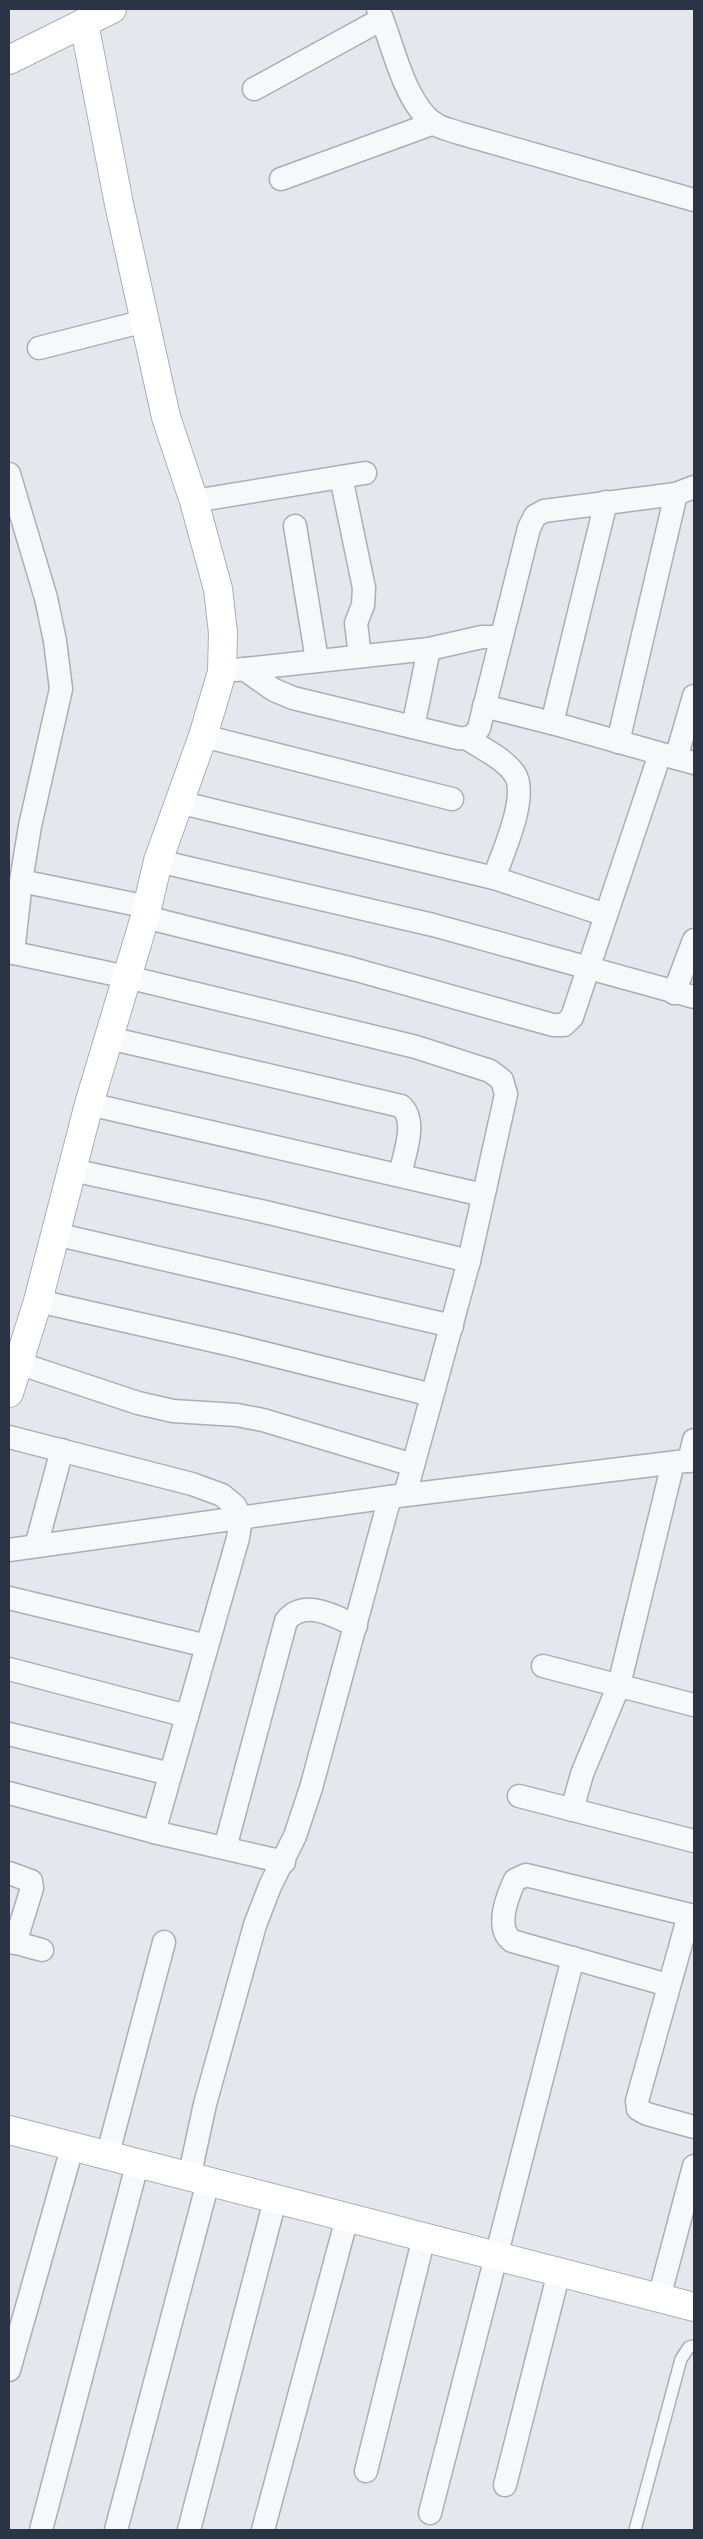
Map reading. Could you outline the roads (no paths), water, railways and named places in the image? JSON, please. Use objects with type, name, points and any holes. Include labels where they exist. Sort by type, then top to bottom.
[{"type":"street","points":[[9,60],[97,14],[145,321],[166,417],[194,501],[218,589],[223,633],[233,670],[203,736],[158,861],[147,912],[89,1104],[38,1301],[17,1346],[9,1393]]},
{"type":"street","points":[[254,90],[380,14],[403,77],[415,101],[434,123],[458,133],[694,200]]},
{"type":"street","points":[[281,179],[434,123]]},
{"type":"street","points":[[39,348],[145,321]]},
{"type":"street","points":[[194,501],[365,473]]},
{"type":"street","points":[[9,474],[46,598],[58,657],[61,689],[30,826],[11,953],[127,977],[416,1047],[490,1072],[502,1080],[506,1094],[469,1261],[414,1465],[398,1496],[356,1626],[311,1788],[295,1836],[284,1862],[270,1886],[255,1925],[205,2104],[198,2180],[116,2530]]},
{"type":"street","points":[[340,477],[364,588],[363,605],[356,623],[360,656]]},
{"type":"street","points":[[468,739],[479,728],[529,528],[535,516],[544,511],[685,490],[618,742]]},
{"type":"street","points":[[552,723],[606,502]]},
{"type":"street","points":[[295,526],[317,660]]},
{"type":"street","points":[[233,670],[429,649],[482,637],[501,637]]},
{"type":"street","points":[[413,727],[429,649]]},
{"type":"street","points":[[233,670],[293,698],[468,739],[506,764],[516,775],[520,788],[518,806],[494,878]]},
{"type":"street","points":[[21,881],[147,912],[554,1025],[564,1025],[572,1017],[606,915],[677,758],[694,696]]},
{"type":"street","points":[[484,706],[677,758]]},
{"type":"street","points":[[203,736],[452,799]]},
{"type":"street","points":[[178,802],[494,878],[606,915]]},
{"type":"street","points":[[158,861],[424,922],[684,995],[694,940]]},
{"type":"street","points":[[109,1038],[401,1106],[408,1112],[411,1121],[400,1174]]},
{"type":"street","points":[[89,1104],[238,1140],[400,1174],[483,1195]]},
{"type":"street","points":[[72,1170],[265,1212],[469,1261]]},
{"type":"street","points":[[56,1234],[452,1326]]},
{"type":"street","points":[[38,1301],[232,1345],[432,1395]]},
{"type":"street","points":[[17,1346],[138,1403],[173,1411],[237,1415],[254,1418],[414,1465]]},
{"type":"street","points":[[9,1437],[192,1484],[222,1495],[235,1506],[240,1518],[238,1538],[154,1832]]},
{"type":"street","points":[[36,1546],[62,1450]]},
{"type":"street","points":[[9,1550],[688,1456],[619,1685],[582,1774],[572,1810]]},
{"type":"street","points":[[9,1598],[207,1646]]},
{"type":"street","points":[[225,1848],[286,1621],[292,1613],[301,1610],[313,1610],[332,1614],[356,1626]]},
{"type":"street","points":[[543,1666],[694,1705]]},
{"type":"street","points":[[9,1669],[187,1716]]},
{"type":"street","points":[[9,1734],[170,1774]]},
{"type":"street","points":[[9,1793],[154,1832],[284,1862]]},
{"type":"street","points":[[519,1796],[694,1841]]},
{"type":"street","points":[[9,1873],[30,1882],[32,1888],[12,1942],[42,1950]]},
{"type":"street","points":[[668,1985],[512,1941],[504,1935],[502,1927],[514,1880],[526,1875],[692,1916],[668,1985],[637,2101],[638,2109],[647,2114],[694,2127]]},
{"type":"street","points":[[108,2157],[164,1942]]},
{"type":"street","points":[[430,2513],[573,1958]]},
{"type":"street","points":[[9,2130],[137,2165],[694,2307]]},
{"type":"street","points":[[9,2370],[72,2148]]},
{"type":"street","points":[[41,2530],[137,2165]]},
{"type":"street","points":[[659,2298],[694,2166]]},
{"type":"street","points":[[189,2530],[276,2200]]},
{"type":"street","points":[[263,2530],[347,2218]]},
{"type":"street","points":[[366,2472],[424,2237]]},
{"type":"street","points":[[505,2485],[560,2272]]},
{"type":"lane","points":[[635,2530],[682,2359],[689,2347],[694,2346]]}]
